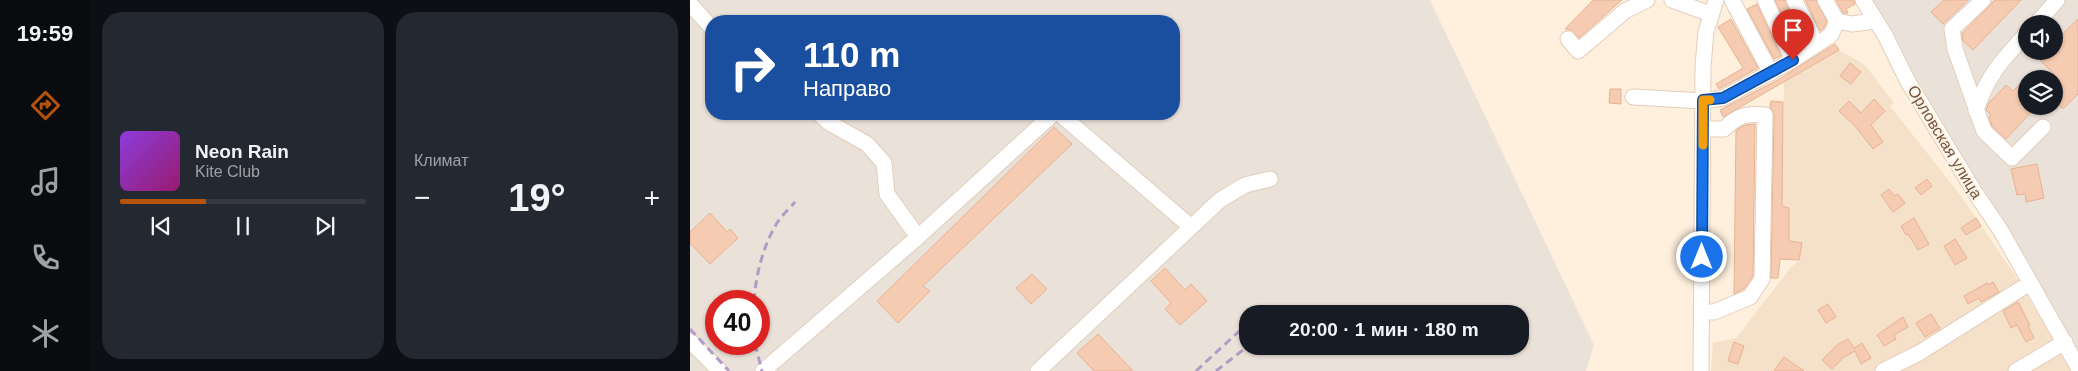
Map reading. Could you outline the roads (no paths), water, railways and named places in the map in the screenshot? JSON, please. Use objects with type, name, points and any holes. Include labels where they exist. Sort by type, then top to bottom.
[{"type":"street","points":[[1568,39],[1578,51],[1625,11],[1647,0]]},
{"type":"street","points":[[1672,0],[1713,7],[1706,32],[1703,66],[1701,371]]},
{"type":"street","points":[[1732,0],[1772,73]]},
{"type":"street","points":[[1765,0],[1793,60]]},
{"type":"street","points":[[1794,0],[1811,32],[1813,47]]},
{"type":"street","points":[[1825,0],[1837,21],[1852,24],[1875,21]]},
{"type":"street","name":"Орловская улица","points":[[1863,0],[1885,35],[1907,80],[1974,191],[2001,231],[2078,367]]},
{"type":"street","points":[[1983,0],[1952,29],[1954,49],[1984,131],[2012,158],[2043,127]]},
{"type":"street","points":[[2044,15],[2057,0]]},
{"type":"street","points":[[690,4],[705,20]]},
{"type":"street","points":[[1633,97],[1703,100],[1723,98],[1772,73],[1813,47],[1831,34],[1837,21]]},
{"type":"street","points":[[1976,111],[1982,92],[1999,63],[2018,43]]},
{"type":"street","points":[[1702,312],[1714,312],[1750,297],[1762,279],[1765,115],[1752,114],[1735,118],[1724,129],[1703,129]]},
{"type":"street","points":[[826,120],[867,144],[884,163],[887,194],[918,237]]},
{"type":"street","points":[[763,371],[918,237],[1046,120]]},
{"type":"street","points":[[1067,120],[1191,226]]},
{"type":"street","points":[[1038,371],[1220,200],[1245,185],[1270,179]]},
{"type":"street","points":[[1883,371],[1918,353],[2030,284]]},
{"type":"street","points":[[690,341],[720,371]]},
{"type":"street","points":[[2016,371],[2065,342]]},
{"type":"railway","points":[[755,290],[758,271],[772,232],[779,220],[795,202]]},
{"type":"railway","points":[[690,329],[729,371]]},
{"type":"railway","points":[[1196,371],[1239,331]]},
{"type":"railway","points":[[1216,371],[1239,353]]},
{"type":"railway","points":[[758,355],[762,371]]}]
